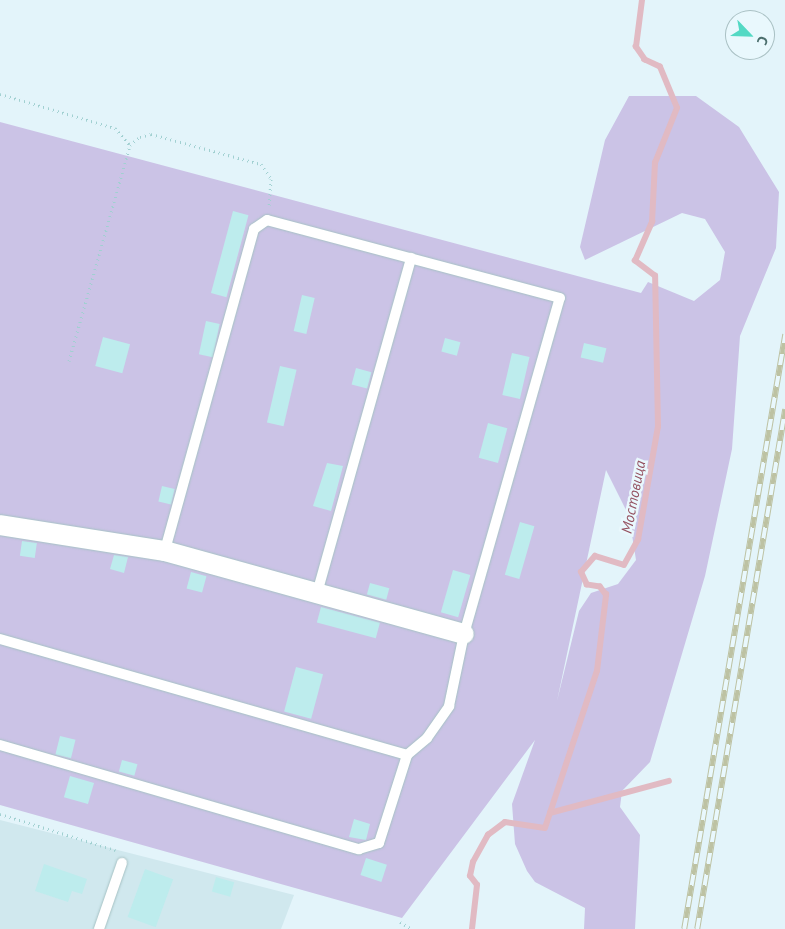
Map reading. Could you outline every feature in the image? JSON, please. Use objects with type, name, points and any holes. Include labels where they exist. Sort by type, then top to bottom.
[{"type":"street","points":[[0,525],[165,552],[464,634]]},
{"type":"lane","points":[[0,745],[359,850],[379,843],[407,754],[427,738],[449,706],[464,634],[560,298],[268,220],[254,229],[165,552]]},
{"type":"lane","points":[[317,593],[411,258]]},
{"type":"lane","points":[[0,638],[407,754]]},
{"type":"lane","points":[[99,929],[122,864]]},
{"type":"path","points":[[0,94],[115,128],[130,144]]},
{"type":"path","points":[[69,361],[130,144],[151,134],[261,164],[271,179],[268,220]]},
{"type":"path","points":[[0,814],[109,846],[122,856],[122,864]]},
{"type":"path","points":[[400,922],[412,929]]},
{"type":"shaded area","points":[[629,96],[696,96],[739,127],[779,192],[776,248],[740,336],[732,449],[705,576],[650,762],[622,791],[620,807],[640,835],[635,929],[584,929],[585,908],[535,882],[527,871],[515,844],[512,804],[535,740],[402,918],[0,805],[0,122],[641,293],[648,282],[694,301],[720,280],[725,252],[705,219],[682,213],[585,260],[580,247],[605,140]],"holes":[[[606,470],[629,516],[636,560],[618,584],[591,593],[579,611],[557,701]]]},
{"type":"shaded area","points":[[0,820],[294,895],[281,929],[0,929]]},
{"type":"building","points":[[233,211],[248,215],[226,297],[211,293]]},
{"type":"building","points":[[302,295],[315,298],[306,334],[294,331]]},
{"type":"building","points":[[206,321],[220,324],[213,357],[199,354]]},
{"type":"building","points":[[103,337],[130,344],[122,373],[95,366]]},
{"type":"building","points":[[445,338],[460,342],[457,356],[441,352]]},
{"type":"building","points":[[584,343],[606,348],[603,363],[581,358]]},
{"type":"building","points":[[512,353],[530,357],[520,399],[502,395]]},
{"type":"building","points":[[280,366],[297,370],[284,426],[267,423]]},
{"type":"building","points":[[356,368],[371,372],[367,389],[352,384]]},
{"type":"building","points":[[488,423],[507,428],[498,463],[479,458]]},
{"type":"building","points":[[327,463],[343,466],[331,511],[313,506]]},
{"type":"building","points":[[162,486],[175,489],[171,505],[158,502]]},
{"type":"building","points":[[520,522],[534,526],[519,579],[505,575]]},
{"type":"building","points":[[22,541],[37,543],[35,558],[20,556]]},
{"type":"building","points":[[114,555],[128,557],[124,573],[110,569]]},
{"type":"building","points":[[453,570],[470,575],[458,617],[441,612]]},
{"type":"building","points":[[191,572],[206,576],[202,593],[187,588]]},
{"type":"building","points":[[370,583],[389,588],[386,600],[367,595]]},
{"type":"building","points":[[321,607],[380,623],[376,638],[317,622]]},
{"type":"building","points":[[296,667],[323,674],[311,719],[284,711]]},
{"type":"building","points":[[60,736],[76,740],[71,758],[55,754]]},
{"type":"building","points":[[122,760],[137,764],[134,776],[119,772]]},
{"type":"building","points":[[70,776],[94,783],[88,804],[64,797]]},
{"type":"building","points":[[354,819],[370,824],[366,840],[349,837]]},
{"type":"building","points":[[366,858],[387,865],[381,882],[360,875]]},
{"type":"building","points":[[44,864],[87,879],[82,894],[72,891],[68,902],[35,891]]},
{"type":"building","points":[[145,869],[173,879],[156,927],[128,917]]},
{"type":"building","points":[[216,877],[234,882],[230,897],[212,891]]},
{"type":"waterway","name":"Мостовица","points":[[472,929],[477,885],[470,876],[473,862],[488,835],[505,822],[545,828],[597,671],[606,595],[600,587],[587,585],[581,572],[595,556],[624,565],[638,540],[658,427],[655,276],[635,261],[652,222],[655,163],[677,108],[660,67],[645,60],[636,47],[642,0]]},
{"type":"waterway","points":[[550,813],[669,781]]},
{"type":"railway","points":[[684,929],[785,335]]},
{"type":"railway","points":[[697,929],[785,409]]}]
